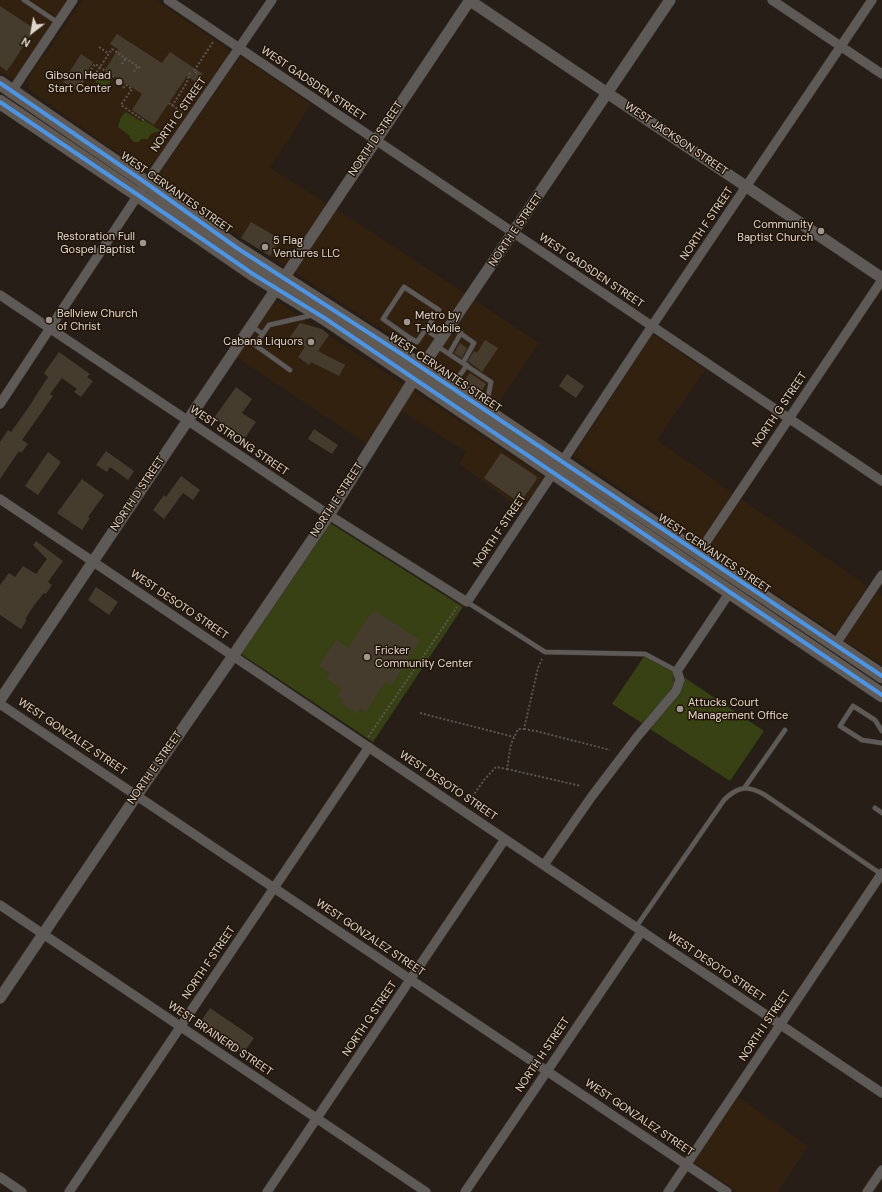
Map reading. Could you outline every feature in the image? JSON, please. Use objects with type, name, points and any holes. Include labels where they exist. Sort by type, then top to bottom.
[{"type":"main road","name":"WEST CERVANTES STREET","points":[[0,83],[146,183],[237,248],[318,314],[418,373],[558,468],[698,554],[882,676]]},
{"type":"main road","name":"WEST CERVANTES STREET","points":[[1,105],[138,195],[280,284],[318,299],[400,353],[418,373],[453,384],[486,407],[621,519],[882,696]]},
{"type":"main road","points":[[621,519],[641,526],[687,556],[693,557],[698,554]]},
{"type":"main road","points":[[730,592],[742,592],[783,620],[793,625],[807,627]]},
{"type":"street","points":[[12,91],[73,0]]},
{"type":"street","name":"WEST GADSDEN STREET","points":[[168,0],[882,481]]},
{"type":"street","name":"NORTH C STREET","points":[[0,404],[51,329],[146,183],[272,0]]},
{"type":"street","name":"WEST JACKSON STREET","points":[[469,0],[882,279]]},
{"type":"street","name":"NORTH D STREET","points":[[0,700],[469,0]]},
{"type":"street","name":"NORTH E STREET","points":[[0,998],[329,515],[418,373],[670,0]]},
{"type":"street","points":[[772,0],[882,74]]},
{"type":"street","name":"NORTH F STREET","points":[[465,601],[558,468],[872,0]]},
{"type":"street","name":"NORTH G STREET","points":[[698,554],[882,279]]},
{"type":"street","name":"WEST STRONG STREET","points":[[0,295],[329,515],[465,601]]},
{"type":"street","name":"WEST DESOTO STREET","points":[[0,499],[882,1093]]},
{"type":"street","points":[[835,645],[882,574]]},
{"type":"street","points":[[544,865],[592,796],[637,736],[676,691],[680,680],[677,671],[730,592]]},
{"type":"street","name":"WEST GONZALEZ STREET","points":[[0,704],[727,1192]]},
{"type":"street","name":"NORTH F STREET","points":[[69,1192],[274,888],[367,745]]},
{"type":"street","name":"NORTH G STREET","points":[[267,1192],[505,839]]},
{"type":"street","name":"NORTH I STREET","points":[[668,1192],[880,878]]},
{"type":"street","name":"WEST BRAINERD STREET","points":[[0,905],[426,1192]]},
{"type":"street","name":"NORTH H STREET","points":[[465,1192],[547,1071],[639,929]]},
{"type":"street","points":[[867,1192],[882,1170]]},
{"type":"street","points":[[0,1177],[22,1192]]},
{"type":"lane","points":[[24,0],[57,22]]},
{"type":"lane","points":[[404,287],[439,310],[417,342],[410,338],[383,319],[404,287]]},
{"type":"lane","points":[[290,370],[255,345],[269,325],[318,314]]},
{"type":"lane","points":[[251,326],[263,334]]},
{"type":"lane","points":[[450,326],[474,343],[465,364],[453,384]]},
{"type":"lane","points":[[426,330],[449,354],[491,382],[486,407]]},
{"type":"lane","points":[[449,354],[461,333]]},
{"type":"lane","points":[[400,353],[410,338]]},
{"type":"lane","points":[[465,601],[545,652],[645,654],[677,671]]},
{"type":"lane","points":[[882,731],[875,720],[853,706],[840,726],[862,740],[882,743]]},
{"type":"lane","points":[[639,929],[724,800],[730,794],[744,788],[785,730]]},
{"type":"lane","points":[[744,788],[756,790],[765,795],[880,878]]},
{"type":"lane","points":[[875,808],[882,813]]},
{"type":"path","points":[[197,73],[194,71],[213,42]]},
{"type":"path","points":[[99,47],[109,54]]},
{"type":"path","points":[[92,79],[112,48],[139,67],[134,72]]},
{"type":"path","points":[[122,64],[126,58]]},
{"type":"path","points":[[78,89],[95,64],[132,88],[121,105],[143,120],[144,118]]},
{"type":"path","points":[[172,106],[186,84],[190,73]]},
{"type":"path","points":[[123,88],[126,85]]},
{"type":"path","points":[[169,104],[184,114]]},
{"type":"path","points":[[367,745],[465,601]]},
{"type":"path","points":[[524,729],[538,668],[545,652]]},
{"type":"path","points":[[420,713],[514,737]]},
{"type":"path","points":[[507,769],[511,744],[518,729],[536,731],[610,750]]},
{"type":"path","points":[[470,800],[484,780],[496,767],[581,786]]},
{"type":"shaded area","points":[[0,0],[67,0],[13,80],[0,71]]},
{"type":"shaded area","name":"Gibson Head Start Center","points":[[82,0],[156,0],[228,49],[228,58],[154,165],[146,170],[142,170],[29,90],[28,79],[41,57],[45,55]]},
{"type":"shaded area","points":[[240,56],[311,104],[270,168],[327,204],[285,266],[155,180]]},
{"type":"shaded area","points":[[336,209],[466,294],[423,356],[294,272]]},
{"type":"shaded area","points":[[275,300],[404,385],[367,444],[236,357]]},
{"type":"shaded area","points":[[474,300],[539,343],[497,405],[432,362]]},
{"type":"shaded area","points":[[653,334],[705,370],[657,440],[733,493],[700,542],[573,456]]},
{"type":"shaded area","points":[[413,390],[544,477],[522,510],[459,464],[466,452],[400,410]]},
{"type":"shaded area","points":[[741,499],[868,586],[836,634],[708,548]]},
{"type":"shaded area","points":[[877,592],[882,596],[882,665],[844,640]]},
{"type":"shaded area","points":[[738,1097],[808,1146],[778,1192],[738,1192],[694,1162]]},
{"type":"green space","points":[[101,72],[112,79],[106,89],[95,81]]},
{"type":"green space","points":[[126,112],[142,122],[144,120],[161,131],[153,133],[148,139],[141,139],[139,142],[134,142],[130,136],[118,127],[121,117]]},
{"type":"green space","points":[[330,523],[463,607],[373,742],[241,654]]},
{"type":"green space","points":[[647,652],[673,670],[674,683],[665,698],[642,723],[612,704]]},
{"type":"green space","points":[[685,678],[764,731],[730,781],[650,729],[680,694]]},
{"type":"building","points":[[0,6],[35,29],[7,71],[0,66]]},
{"type":"building","points":[[117,34],[162,63],[170,52],[203,74],[197,83],[187,76],[154,125],[132,110],[142,94],[105,70],[118,49],[110,44]]},
{"type":"building","points":[[81,54],[93,62],[76,90],[63,82]]},
{"type":"building","name":"5 Flag Ventures LLC","points":[[251,222],[280,239],[270,256],[241,238]]},
{"type":"building","name":"Cabana Liquors","points":[[300,323],[322,329],[329,335],[318,351],[345,365],[339,376],[311,362],[309,365],[298,357],[305,347],[290,337]]},
{"type":"building","points":[[485,340],[498,348],[482,372],[468,361],[474,351],[477,353]]},
{"type":"building","points":[[460,343],[467,348],[462,358],[454,353]]},
{"type":"building","points":[[59,352],[90,374],[87,377],[93,381],[81,397],[74,392],[77,389],[62,378],[50,394],[53,396],[22,440],[28,444],[21,453],[19,451],[0,479],[0,442],[8,430],[11,432],[26,411],[48,377],[44,373]]},
{"type":"building","points":[[470,373],[486,384],[480,393],[464,381]]},
{"type":"building","points":[[567,374],[584,386],[576,398],[559,386]]},
{"type":"building","points":[[236,387],[252,399],[242,413],[256,422],[245,438],[214,418]]},
{"type":"building","points":[[314,429],[338,445],[332,454],[308,439]]},
{"type":"building","points":[[106,451],[134,471],[128,480],[110,467],[107,472],[96,465]]},
{"type":"building","points":[[48,452],[61,462],[38,495],[25,486]]},
{"type":"building","points":[[501,453],[536,476],[537,479],[520,503],[484,478]]},
{"type":"building","points":[[181,476],[200,490],[193,500],[183,493],[164,519],[153,510],[164,495],[166,497]]},
{"type":"building","points":[[82,479],[104,495],[88,517],[90,518],[82,530],[57,513]]},
{"type":"building","points":[[36,541],[63,561],[48,582],[52,585],[46,594],[44,593],[35,604],[25,619],[27,620],[21,629],[0,615],[0,585],[9,573],[15,577],[23,566],[36,574],[47,559],[33,545]]},
{"type":"building","points":[[96,587],[118,602],[109,615],[88,600]]},
{"type":"building","name":"Fricker Community Center","points":[[373,610],[420,640],[391,686],[385,682],[366,712],[361,708],[357,714],[341,703],[343,700],[337,696],[342,688],[326,679],[330,673],[319,666],[336,640],[348,648]]},
{"type":"building","points":[[210,1008],[254,1038],[243,1054],[199,1024]]},
{"type":"cycle path","points":[[0,83],[146,183],[237,248],[400,353],[882,676]]},
{"type":"cycle path","points":[[0,102],[253,274],[326,319],[882,695]]},
{"type":"place","name":"Gibson Head Start Center","points":[[119,82]]},
{"type":"place","name":"Community Baptist Church","points":[[821,231]]},
{"type":"place","name":"Restoration Full Gospel Baptist","points":[[143,243]]},
{"type":"place","name":"5 Flag Ventures LLC","points":[[265,247]]},
{"type":"place","name":"Bellview Church of Christ","points":[[49,320]]},
{"type":"place","name":"Metro by T-Mobile","points":[[407,322]]},
{"type":"place","name":"Cabana Liquors","points":[[311,342]]},
{"type":"place","name":"Fricker Community Center","points":[[367,657]]},
{"type":"place","name":"Attucks Court Management Office","points":[[680,709]]}]
